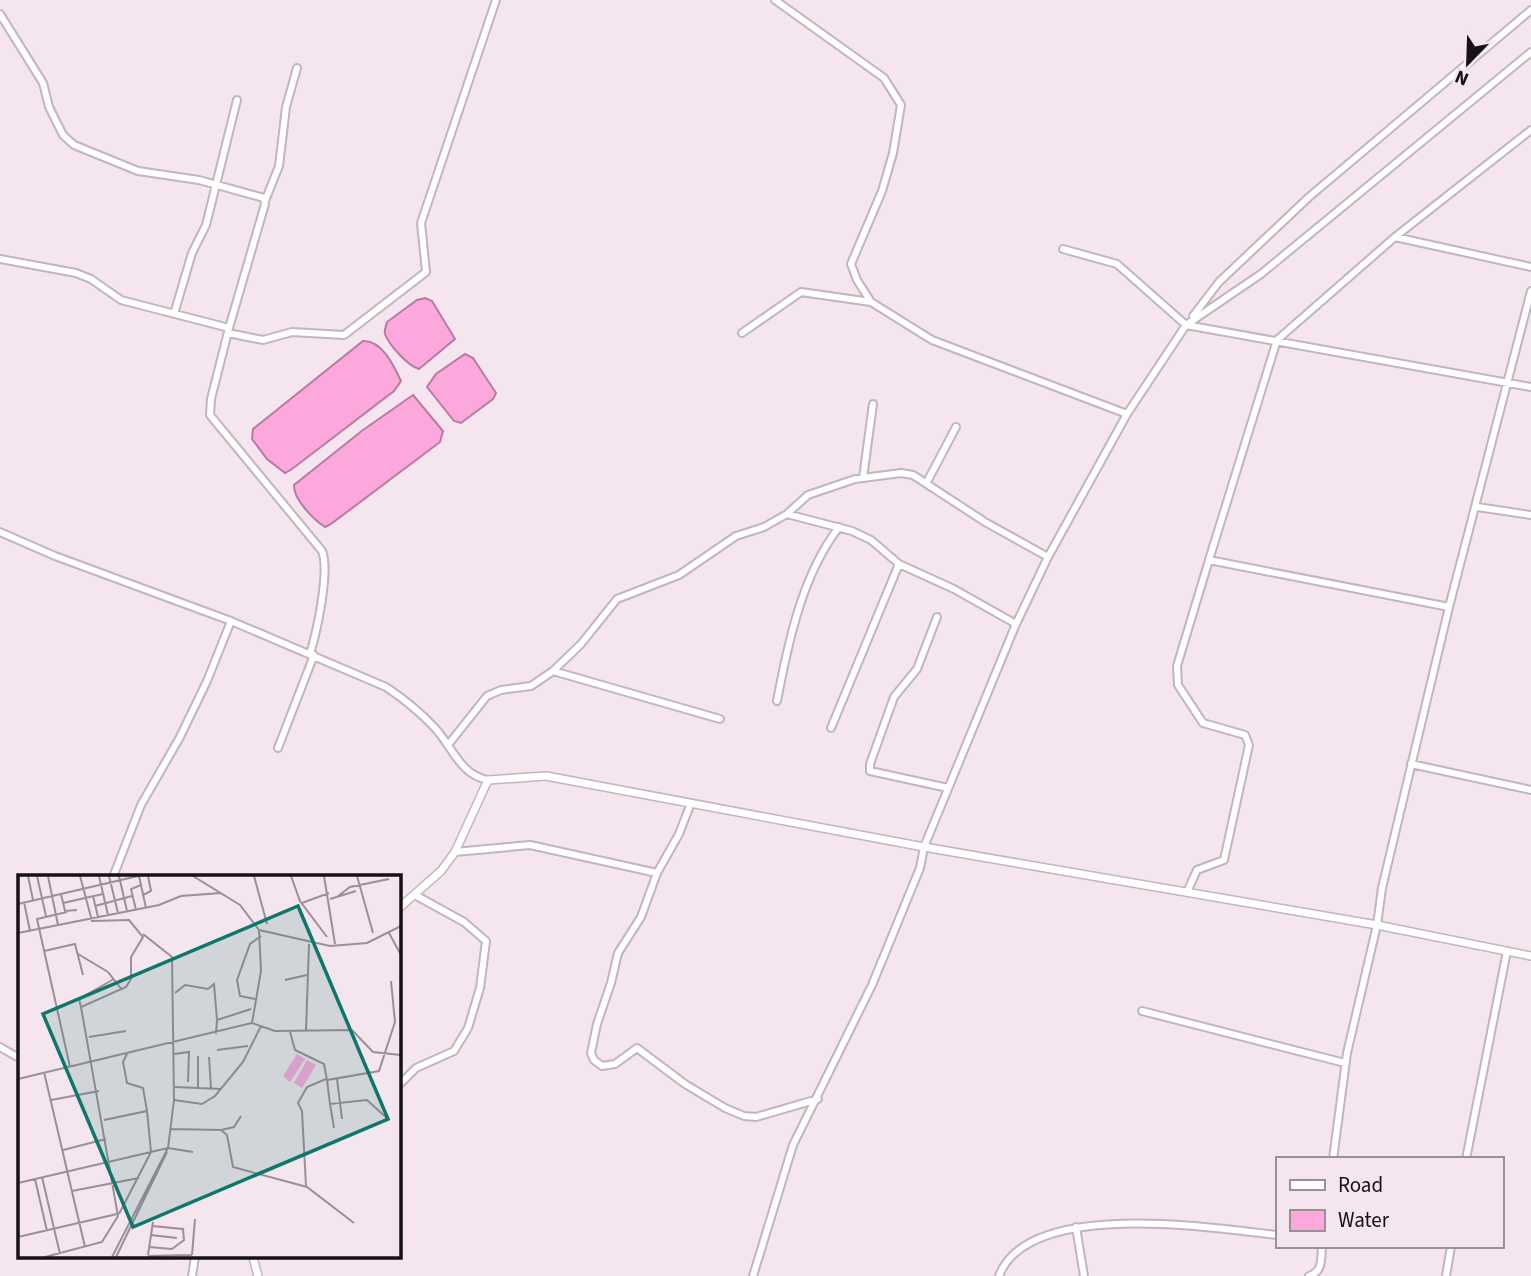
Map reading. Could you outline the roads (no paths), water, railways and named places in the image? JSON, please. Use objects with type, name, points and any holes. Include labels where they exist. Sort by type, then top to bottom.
[{"type":"street","points":[[0,259],[76,274],[91,279],[107,293],[121,300],[262,340],[292,332],[345,335],[426,272],[421,223],[496,0]]},
{"type":"street","points":[[775,0],[884,78],[901,104],[893,153],[882,191],[851,264],[857,280],[871,302]]},
{"type":"street","points":[[753,1276],[781,1175],[793,1145],[818,1099],[888,947],[920,868],[924,847],[1016,624],[1048,557],[1127,414],[1188,322],[1219,282],[1309,197],[1531,10]]},
{"type":"street","points":[[0,13],[43,83],[49,107],[66,140],[138,171],[216,184],[260,196],[265,201]]},
{"type":"street","points":[[1188,322],[1261,274],[1531,52]]},
{"type":"street","points":[[278,748],[312,654],[326,561],[322,551],[210,415],[211,399],[228,330],[265,201],[279,166],[286,107],[297,68]]},
{"type":"street","points":[[174,314],[192,253],[206,225],[237,100]]},
{"type":"street","points":[[1187,892],[1197,870],[1224,860],[1249,745],[1245,735],[1203,723],[1178,685],[1177,666],[1277,340],[1395,237],[1531,130]]},
{"type":"street","points":[[1395,237],[1531,267]]},
{"type":"street","points":[[1063,249],[1117,264],[1188,322],[1531,387]]},
{"type":"street","points":[[742,333],[801,292],[871,302],[932,340],[1127,414]]},
{"type":"street","points":[[1333,1157],[1345,1063],[1377,925],[1382,888],[1449,607],[1531,292]]},
{"type":"street","points":[[863,478],[873,404]]},
{"type":"street","points":[[927,482],[957,427]]},
{"type":"street","points":[[448,745],[487,696],[501,690],[531,686],[553,671],[581,644],[617,599],[679,575],[736,536],[764,527],[787,513],[808,495],[863,478],[901,473],[927,482],[985,522],[1048,557]]},
{"type":"street","points":[[1477,507],[1531,514]]},
{"type":"street","points":[[787,513],[839,527],[882,547],[899,565],[954,589],[1016,624]]},
{"type":"street","points":[[777,701],[785,658],[806,592],[823,548],[839,527]]},
{"type":"street","points":[[0,532],[55,556],[230,621],[386,687],[409,702],[448,745],[469,774],[488,780],[546,776],[924,847],[1377,925],[1531,956]]},
{"type":"street","points":[[1209,560],[1449,607]]},
{"type":"street","points":[[831,728],[899,565]]},
{"type":"street","points":[[937,617],[917,669],[894,696],[870,771],[948,788]]},
{"type":"street","points":[[114,875],[141,804],[180,737],[207,681],[230,621]]},
{"type":"street","points":[[553,671],[720,719]]},
{"type":"street","points":[[1411,764],[1531,790]]},
{"type":"street","points":[[401,906],[455,852],[488,780]]},
{"type":"street","points":[[691,803],[679,834],[657,873],[641,917],[618,953],[597,1024],[591,1053],[594,1060],[602,1066],[615,1064],[637,1048],[685,1084],[744,1116],[756,1117],[818,1099]]},
{"type":"street","points":[[455,852],[530,845],[657,873]]},
{"type":"street","points":[[401,1083],[415,1068],[454,1051],[472,1020],[487,954],[486,942],[464,922],[415,895]]},
{"type":"street","points":[[1466,1157],[1507,951]]},
{"type":"street","points":[[1142,1011],[1345,1063]]},
{"type":"street","points":[[0,1047],[18,1057]]},
{"type":"street","points":[[999,1276],[1003,1265],[1012,1256],[1049,1233],[1076,1227],[1198,1224],[1276,1235]]},
{"type":"street","points":[[1076,1227],[1084,1276]]},
{"type":"street","points":[[1309,1276],[1317,1272],[1321,1264],[1322,1248]]},
{"type":"street","points":[[1447,1276],[1451,1248]]},
{"type":"street","points":[[192,1276],[195,1258]]},
{"type":"street","points":[[253,1258],[258,1276]]},
{"type":"water","points":[[425,298],[432,301],[455,339],[419,369],[399,354],[387,339],[385,331],[387,322],[417,300]]},
{"type":"water","points":[[363,341],[382,349],[401,381],[394,391],[285,473],[267,459],[252,439],[253,429]]},
{"type":"water","points":[[465,354],[473,358],[496,393],[493,399],[461,423],[454,421],[427,387],[436,374]]},
{"type":"water","points":[[413,395],[443,431],[440,442],[325,527],[300,503],[294,485],[363,430]]}]
